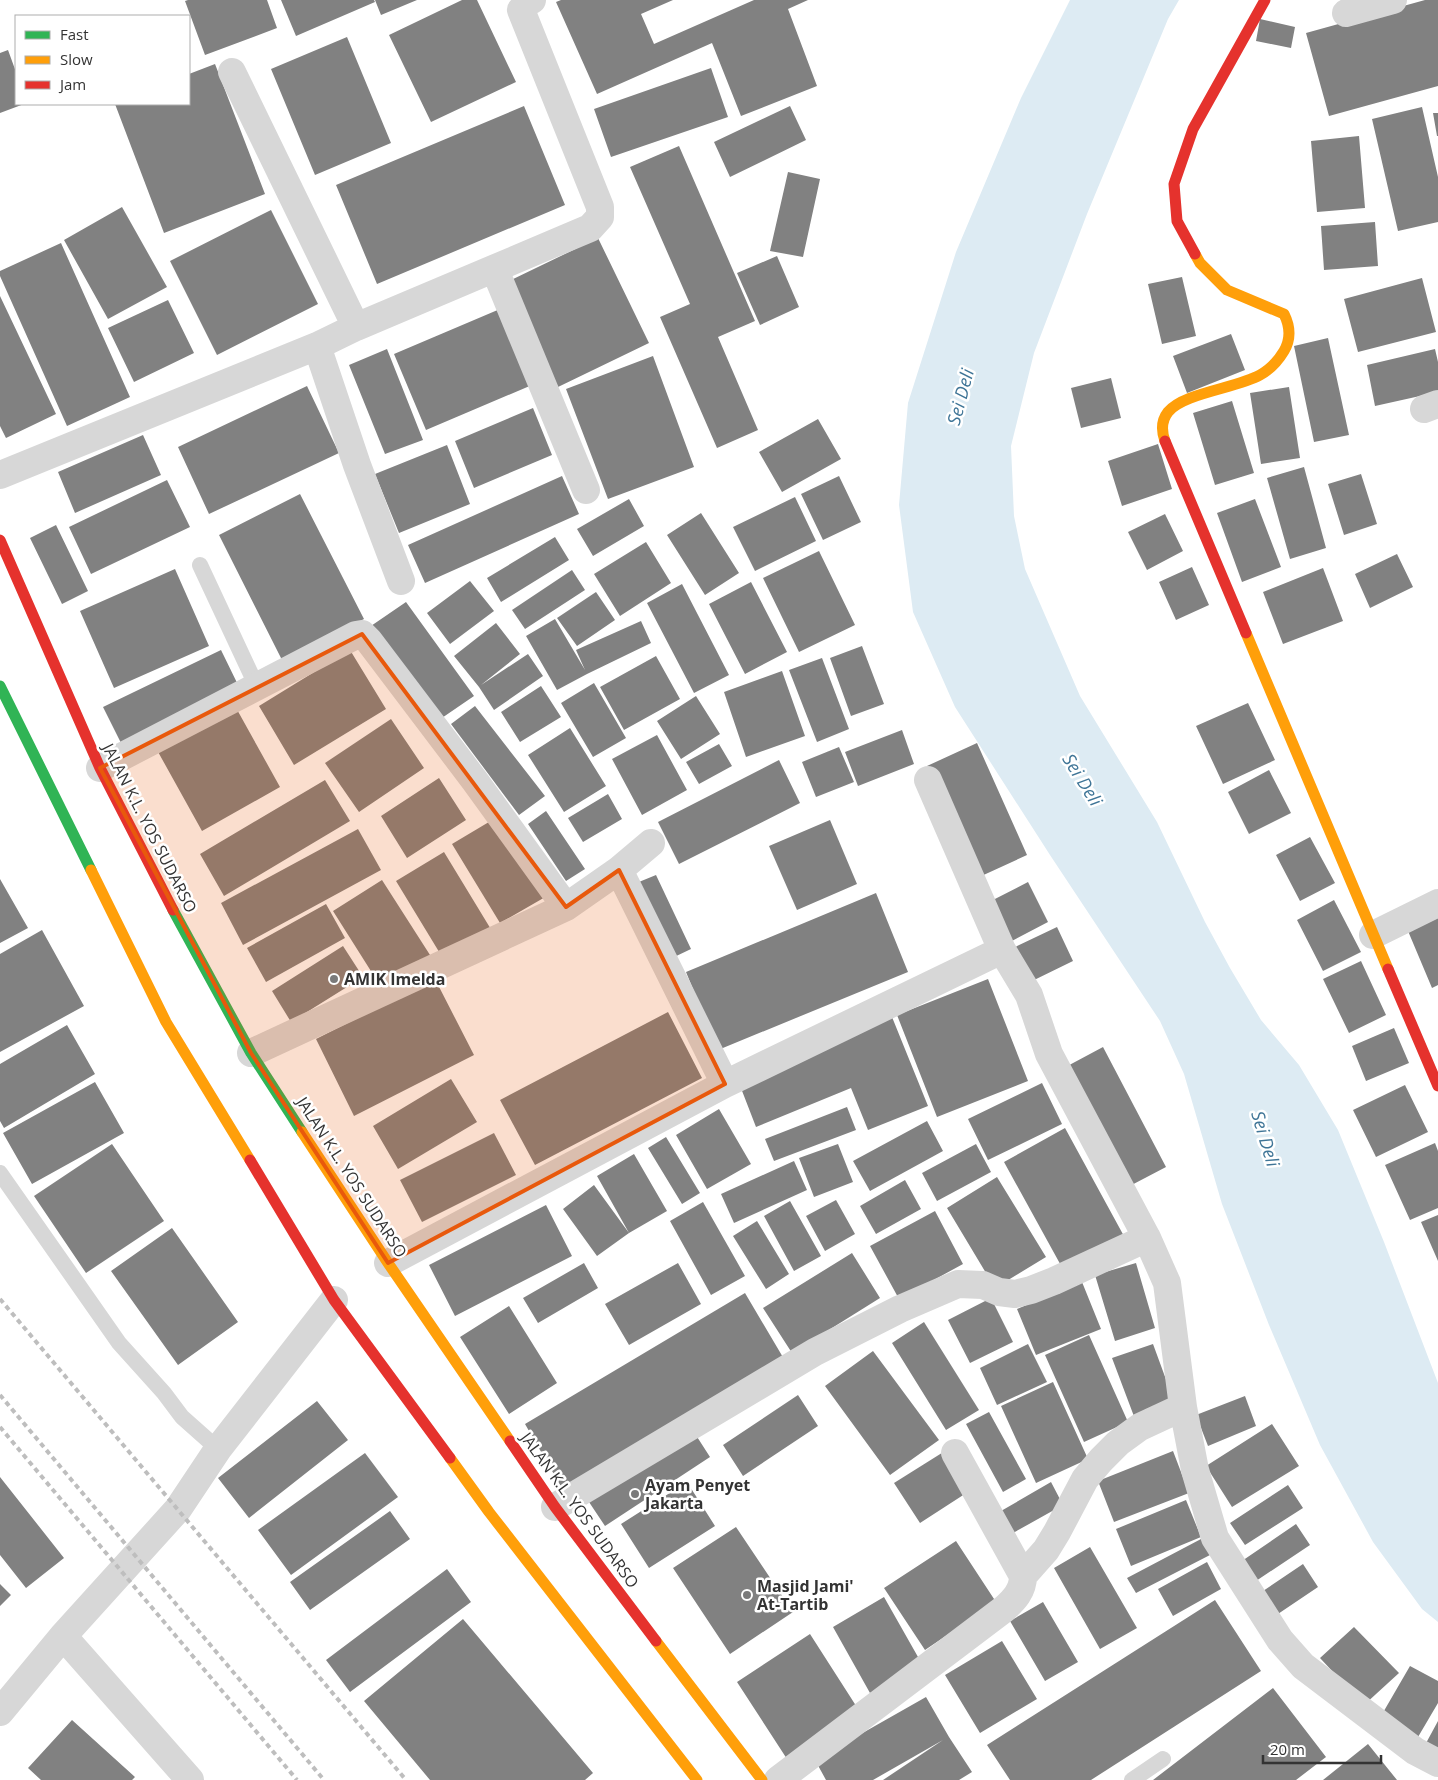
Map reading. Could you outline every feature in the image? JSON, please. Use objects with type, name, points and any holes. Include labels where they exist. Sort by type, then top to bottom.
[{"type":"main road","points":[[1265,0],[1193,130],[1174,184],[1178,221],[1200,263],[1228,290],[1284,314],[1288,320],[1290,335],[1283,355],[1272,368],[1250,381],[1187,399],[1170,409],[1164,416],[1161,426],[1166,443],[1438,1086]]},
{"type":"main road","name":"JALAN K.L. YOS SUDARSO","points":[[0,540],[100,768],[172,908],[251,1053],[388,1263],[554,1507],[762,1780]]},
{"type":"main road","points":[[0,686],[166,1022],[334,1300],[488,1512],[697,1780]]},
{"type":"street","points":[[0,474],[317,346],[356,327],[495,270],[590,228],[600,217],[600,207],[521,10],[532,0]]},
{"type":"street","points":[[1346,13],[1393,0]]},
{"type":"street","points":[[232,72],[356,327]]},
{"type":"street","points":[[495,270],[586,490]]},
{"type":"street","points":[[317,346],[357,465],[401,581]]},
{"type":"street","points":[[100,768],[356,635],[362,634],[475,781],[566,906]]},
{"type":"street","points":[[928,780],[1002,950],[1029,995],[1049,1054],[1147,1238],[1167,1284],[1183,1407],[1195,1470],[1215,1538],[1280,1640],[1303,1666],[1415,1751],[1438,1764]]},
{"type":"street","points":[[251,1053],[566,906],[619,870],[651,844]]},
{"type":"street","points":[[619,870],[725,1084]]},
{"type":"street","points":[[1373,934],[1438,903]]},
{"type":"street","points":[[388,1263],[725,1084],[1002,950]]},
{"type":"street","points":[[554,1507],[815,1352],[900,1309],[958,1284],[982,1285],[999,1292],[1015,1294],[1031,1290],[1147,1238]]},
{"type":"street","points":[[0,1712],[63,1636],[178,1509],[218,1449],[334,1300]]},
{"type":"street","points":[[1023,1576],[1046,1550],[1085,1479],[1101,1460],[1118,1443],[1140,1427],[1183,1407]]},
{"type":"street","points":[[778,1780],[1004,1609],[1023,1584],[1023,1576],[956,1453]]},
{"type":"street","points":[[63,1636],[190,1780]]},
{"type":"lane","points":[[200,565],[257,687]]},
{"type":"lane","points":[[0,1173],[119,1342],[164,1393],[182,1417],[218,1449]]},
{"type":"lane","points":[[1132,1780],[1163,1759]]},
{"type":"highlighted area","points":[[362,634],[566,907],[619,870],[725,1084],[388,1263],[251,1053],[100,768]]},
{"type":"water","name":"Sei Deli","points":[[1070,0],[1179,0],[1168,19],[1087,214],[1034,353],[1011,446],[1014,516],[1025,569],[1080,696],[1157,822],[1205,922],[1230,968],[1261,1020],[1299,1065],[1338,1130],[1384,1242],[1438,1383],[1438,1622],[1422,1609],[1373,1542],[1320,1445],[1269,1325],[1222,1204],[1184,1074],[1160,1021],[955,707],[913,612],[899,505],[908,403],[956,252],[1021,98]]},
{"type":"building","points":[[267,0],[277,28],[205,55],[185,1]]},
{"type":"building","points":[[281,0],[374,0],[375,2],[296,36]]},
{"type":"building","points":[[375,0],[417,0],[381,15]]},
{"type":"building","points":[[462,0],[477,0],[516,82],[431,122],[389,35]]},
{"type":"building","points":[[561,0],[673,0],[641,14],[654,44],[754,0],[808,0],[788,9],[817,86],[741,116],[712,43],[597,94],[556,2]]},
{"type":"building","points":[[1425,0],[1438,0],[1438,86],[1329,116],[1306,33]]},
{"type":"building","points":[[1260,19],[1295,27],[1291,48],[1256,41]]},
{"type":"building","points":[[347,37],[391,143],[315,175],[271,69]]},
{"type":"building","points":[[8,50],[15,69],[15,105],[21,105],[0,113],[0,53]]},
{"type":"building","points":[[215,64],[265,194],[164,233],[115,105],[190,105],[190,74]]},
{"type":"building","points":[[711,68],[728,117],[611,157],[594,109]]},
{"type":"building","points":[[524,106],[565,205],[377,284],[336,185]]},
{"type":"building","points":[[790,106],[806,140],[730,177],[714,142]]},
{"type":"building","points":[[1422,107],[1438,177],[1438,222],[1398,231],[1372,119]]},
{"type":"building","points":[[1433,113],[1438,113],[1438,136],[1437,136]]},
{"type":"building","points":[[1359,136],[1365,208],[1317,212],[1311,141]]},
{"type":"building","points":[[679,146],[755,321],[718,337],[758,430],[717,448],[660,317],[690,304],[630,167]]},
{"type":"building","points":[[788,172],[820,179],[803,257],[770,251]]},
{"type":"building","points":[[122,207],[167,287],[108,319],[64,240]]},
{"type":"building","points":[[271,210],[318,304],[217,355],[170,261]]},
{"type":"building","points":[[1375,222],[1378,266],[1324,270],[1321,226]]},
{"type":"building","points":[[598,238],[649,343],[558,387],[507,282]]},
{"type":"building","points":[[61,243],[130,397],[67,426],[0,276],[0,271]]},
{"type":"building","points":[[777,256],[799,307],[760,325],[737,273]]},
{"type":"building","points":[[1182,277],[1196,336],[1162,344],[1148,284]]},
{"type":"building","points":[[1422,278],[1436,332],[1358,352],[1344,299]]},
{"type":"building","points":[[0,296],[56,414],[6,438],[0,426]]},
{"type":"building","points":[[168,300],[194,353],[134,382],[108,328]]},
{"type":"building","points":[[500,309],[532,385],[426,430],[394,354]]},
{"type":"building","points":[[1231,334],[1245,370],[1187,393],[1173,356]]},
{"type":"building","points":[[1328,338],[1349,435],[1314,442],[1294,346]]},
{"type":"building","points":[[387,349],[423,440],[385,454],[349,365]]},
{"type":"building","points":[[1435,349],[1438,362],[1438,392],[1375,406],[1367,365]]},
{"type":"building","points":[[653,356],[694,467],[608,499],[566,389]]},
{"type":"building","points":[[1111,378],[1121,418],[1081,428],[1071,388]]},
{"type":"building","points":[[307,386],[339,453],[209,514],[178,447]]},
{"type":"building","points":[[1289,387],[1300,458],[1261,464],[1250,393]]},
{"type":"building","points":[[1232,401],[1254,473],[1215,485],[1193,413]]},
{"type":"building","points":[[533,408],[552,455],[474,488],[455,441]]},
{"type":"building","points":[[818,419],[841,459],[782,492],[759,452]]},
{"type":"building","points":[[143,435],[161,475],[75,513],[58,472]]},
{"type":"building","points":[[1158,444],[1172,489],[1122,506],[1108,461]]},
{"type":"building","points":[[447,445],[470,504],[399,533],[375,474]]},
{"type":"building","points":[[1304,467],[1326,548],[1290,559],[1267,478]]},
{"type":"building","points":[[1361,474],[1377,524],[1344,535],[1328,484]]},
{"type":"building","points":[[562,476],[579,514],[425,583],[408,545]]},
{"type":"building","points":[[839,476],[861,522],[823,540],[801,494]]},
{"type":"building","points":[[167,480],[190,527],[91,574],[69,527]]},
{"type":"building","points":[[300,494],[364,619],[282,660],[219,535]]},
{"type":"building","points":[[795,497],[816,541],[755,571],[733,527]]},
{"type":"building","points":[[629,499],[644,526],[593,556],[577,529]]},
{"type":"building","points":[[1255,499],[1281,567],[1242,582],[1217,513]]},
{"type":"building","points":[[701,513],[739,573],[705,595],[667,535]]},
{"type":"building","points":[[1165,514],[1183,551],[1147,570],[1128,532]]},
{"type":"building","points":[[56,525],[88,591],[62,604],[30,538]]},
{"type":"building","points":[[555,537],[569,560],[501,602],[487,578]]},
{"type":"building","points":[[646,542],[671,583],[620,616],[594,574]]},
{"type":"building","points":[[819,551],[855,625],[799,652],[763,578]]},
{"type":"building","points":[[1397,554],[1413,587],[1370,608],[1355,574]]},
{"type":"building","points":[[1192,567],[1209,605],[1176,620],[1159,582]]},
{"type":"building","points":[[1323,568],[1343,621],[1283,644],[1263,592]]},
{"type":"building","points":[[175,569],[209,646],[114,688],[80,611]]},
{"type":"building","points":[[572,570],[585,590],[525,629],[512,610]]},
{"type":"building","points":[[470,581],[494,611],[450,644],[427,613]]},
{"type":"building","points":[[751,582],[787,652],[745,674],[709,604]]},
{"type":"building","points":[[682,584],[729,675],[694,693],[647,603]]},
{"type":"building","points":[[596,592],[615,620],[577,646],[557,618]]},
{"type":"building","points":[[406,602],[474,696],[436,722],[368,628]]},
{"type":"building","points":[[555,619],[585,670],[576,650],[641,621],[651,643],[557,690],[526,636]]},
{"type":"building","points":[[496,623],[520,654],[481,685],[528,654],[543,676],[494,710],[479,687],[454,656]]},
{"type":"building","points":[[862,646],[884,704],[851,716],[830,658]]},
{"type":"building","points":[[221,650],[242,693],[125,751],[103,707]]},
{"type":"building","points":[[350,650],[386,709],[294,765],[259,706]]},
{"type":"building","points":[[656,656],[680,699],[624,730],[600,687]]},
{"type":"building","points":[[822,658],[849,729],[817,742],[789,670]]},
{"type":"building","points":[[782,671],[805,736],[746,757],[724,692]]},
{"type":"building","points":[[594,683],[626,738],[593,757],[561,703]]},
{"type":"building","points":[[541,686],[561,717],[520,742],[501,712]]},
{"type":"building","points":[[696,696],[720,734],[681,759],[657,721]]},
{"type":"building","points":[[1248,703],[1275,760],[1223,784],[1196,726]]},
{"type":"building","points":[[235,706],[280,787],[202,831],[157,750]]},
{"type":"building","points":[[475,706],[545,796],[519,815],[451,724]]},
{"type":"building","points":[[391,719],[424,768],[359,812],[325,763]]},
{"type":"building","points":[[570,728],[606,786],[564,812],[528,755]]},
{"type":"building","points":[[902,730],[914,764],[858,786],[845,752]]},
{"type":"building","points":[[657,735],[687,790],[642,815],[612,759]]},
{"type":"building","points":[[977,743],[1027,855],[977,878],[927,766]]},
{"type":"building","points":[[719,744],[732,766],[699,784],[686,762]]},
{"type":"building","points":[[839,747],[854,782],[816,797],[802,762]]},
{"type":"building","points":[[779,760],[800,803],[679,864],[658,822]]},
{"type":"building","points":[[1269,770],[1291,813],[1249,834],[1228,792]]},
{"type":"building","points":[[439,778],[466,820],[407,858],[381,816]]},
{"type":"building","points":[[325,780],[350,821],[224,896],[200,854]]},
{"type":"building","points":[[608,794],[622,819],[583,842],[568,818]]},
{"type":"building","points":[[546,811],[585,869],[566,881],[528,824]]},
{"type":"building","points":[[499,816],[547,896],[500,923],[452,844]]},
{"type":"building","points":[[830,820],[857,884],[797,910],[769,846]]},
{"type":"building","points":[[358,829],[381,870],[243,945],[221,903]]},
{"type":"building","points":[[1310,837],[1335,883],[1300,901],[1276,855]]},
{"type":"building","points":[[444,852],[492,931],[444,960],[396,881]]},
{"type":"building","points":[[656,875],[691,949],[670,959],[634,884]]},
{"type":"building","points":[[0,879],[28,928],[0,943]]},
{"type":"building","points":[[382,880],[430,955],[381,987],[333,911]]},
{"type":"building","points":[[1028,882],[1048,922],[1010,942],[989,902]]},
{"type":"building","points":[[876,893],[908,972],[718,1050],[686,972]]},
{"type":"building","points":[[1334,900],[1361,952],[1323,971],[1297,920]]},
{"type":"building","points":[[326,904],[345,938],[266,982],[247,948]]},
{"type":"building","points":[[1438,918],[1438,985],[1432,988],[1408,931]]},
{"type":"building","points":[[1057,927],[1073,961],[1028,983],[1011,949]]},
{"type":"building","points":[[42,930],[84,1006],[0,1052],[0,954]]},
{"type":"building","points":[[343,946],[363,977],[291,1022],[272,991]]},
{"type":"building","points":[[1361,961],[1386,1015],[1349,1033],[1323,979]]},
{"type":"building","points":[[435,979],[474,1055],[354,1116],[316,1039]]},
{"type":"building","points":[[988,979],[1028,1081],[937,1117],[897,1015]]},
{"type":"building","points":[[668,1012],[702,1078],[535,1165],[500,1100]]},
{"type":"building","points":[[892,1017],[928,1106],[868,1130],[851,1088],[756,1127],[739,1083]]},
{"type":"building","points":[[67,1025],[95,1074],[4,1128],[0,1121],[0,1064]]},
{"type":"building","points":[[1394,1028],[1409,1063],[1366,1081],[1352,1046]]},
{"type":"building","points":[[1103,1047],[1166,1167],[1124,1189],[1060,1070]]},
{"type":"building","points":[[451,1079],[477,1122],[398,1169],[373,1126]]},
{"type":"building","points":[[95,1082],[124,1133],[32,1184],[3,1133]]},
{"type":"building","points":[[1042,1083],[1062,1124],[988,1160],[968,1119]]},
{"type":"building","points":[[1405,1085],[1428,1132],[1376,1157],[1353,1110]]},
{"type":"building","points":[[847,1107],[856,1130],[774,1161],[765,1139]]},
{"type":"building","points":[[719,1109],[751,1164],[707,1189],[676,1135]]},
{"type":"building","points":[[927,1121],[943,1151],[870,1191],[853,1161]]},
{"type":"building","points":[[1065,1128],[1125,1238],[1064,1271],[1004,1162]]},
{"type":"building","points":[[494,1133],[516,1175],[422,1222],[400,1180]]},
{"type":"building","points":[[666,1137],[700,1193],[682,1204],[648,1148]]},
{"type":"building","points":[[1435,1143],[1438,1151],[1438,1208],[1410,1220],[1385,1165]]},
{"type":"building","points":[[112,1144],[164,1221],[86,1273],[34,1196]]},
{"type":"building","points":[[838,1144],[853,1182],[814,1197],[799,1158]]},
{"type":"building","points":[[976,1144],[991,1172],[937,1201],[922,1173]]},
{"type":"building","points":[[634,1154],[667,1211],[629,1233],[597,1176]]},
{"type":"building","points":[[794,1161],[807,1190],[734,1223],[721,1194]]},
{"type":"building","points":[[997,1177],[1046,1257],[995,1288],[947,1208]]},
{"type":"building","points":[[905,1180],[921,1209],[876,1234],[860,1206]]},
{"type":"building","points":[[594,1185],[629,1233],[597,1256],[563,1209]]},
{"type":"building","points":[[836,1200],[855,1234],[825,1251],[806,1216]]},
{"type":"building","points":[[790,1201],[821,1256],[794,1271],[764,1216]]},
{"type":"building","points":[[703,1202],[745,1276],[711,1295],[670,1221]]},
{"type":"building","points":[[546,1205],[572,1256],[455,1316],[429,1265]]},
{"type":"building","points":[[935,1211],[963,1264],[899,1299],[870,1246]]},
{"type":"building","points":[[1438,1215],[1438,1261],[1421,1222]]},
{"type":"building","points":[[757,1221],[789,1274],[766,1289],[733,1236]]},
{"type":"building","points":[[172,1228],[238,1322],[178,1365],[111,1271]]},
{"type":"building","points":[[852,1253],[880,1298],[792,1353],[763,1308]]},
{"type":"building","points":[[584,1263],[598,1288],[538,1323],[523,1298]]},
{"type":"building","points":[[678,1263],[701,1304],[629,1345],[605,1304]]},
{"type":"building","points":[[1136,1263],[1155,1328],[1115,1341],[1095,1275]]},
{"type":"building","points":[[1082,1282],[1101,1329],[1036,1355],[1017,1309]]},
{"type":"building","points":[[745,1293],[784,1359],[563,1490],[525,1424]]},
{"type":"building","points":[[991,1298],[1013,1342],[970,1363],[948,1320]]},
{"type":"building","points":[[509,1306],[557,1383],[509,1414],[460,1337]]},
{"type":"building","points":[[924,1322],[979,1410],[946,1430],[892,1343]]},
{"type":"building","points":[[1089,1335],[1128,1422],[1084,1442],[1045,1355]]},
{"type":"building","points":[[1028,1344],[1047,1382],[997,1405],[980,1368]]},
{"type":"building","points":[[1153,1344],[1175,1404],[1135,1419],[1112,1358]]},
{"type":"building","points":[[873,1351],[939,1440],[890,1475],[825,1386]]},
{"type":"building","points":[[1053,1382],[1088,1459],[1036,1483],[1001,1406]]},
{"type":"building","points":[[798,1395],[818,1426],[743,1476],[723,1445]]},
{"type":"building","points":[[1245,1396],[1256,1426],[1208,1446],[1196,1415]]},
{"type":"building","points":[[317,1401],[348,1440],[249,1518],[218,1478]]},
{"type":"building","points":[[989,1412],[1026,1479],[1003,1492],[966,1424]]},
{"type":"building","points":[[1272,1424],[1299,1466],[1232,1507],[1206,1466]]},
{"type":"building","points":[[692,1429],[710,1457],[605,1526],[587,1499]]},
{"type":"building","points":[[945,1451],[971,1490],[920,1523],[894,1483]]},
{"type":"building","points":[[1173,1451],[1189,1493],[1114,1522],[1098,1481]]},
{"type":"building","points":[[365,1453],[398,1497],[291,1575],[258,1530]]},
{"type":"building","points":[[0,1477],[64,1558],[26,1588],[0,1555]]},
{"type":"building","points":[[687,1482],[715,1526],[649,1568],[621,1524]]},
{"type":"building","points":[[1051,1482],[1063,1505],[1013,1533],[1001,1511]]},
{"type":"building","points":[[1288,1485],[1303,1508],[1245,1545],[1230,1523]]},
{"type":"building","points":[[1186,1500],[1201,1537],[1131,1566],[1116,1529]]},
{"type":"building","points":[[390,1511],[410,1539],[310,1610],[290,1582]]},
{"type":"building","points":[[1296,1524],[1310,1545],[1250,1585],[1236,1565]]},
{"type":"building","points":[[736,1527],[793,1612],[730,1654],[673,1568]]},
{"type":"building","points":[[1201,1539],[1210,1555],[1136,1593],[1127,1578]]},
{"type":"building","points":[[956,1541],[996,1602],[925,1650],[884,1588]]},
{"type":"building","points":[[1090,1547],[1137,1628],[1100,1649],[1054,1568]]},
{"type":"building","points":[[1207,1562],[1221,1589],[1173,1616],[1158,1589]]},
{"type":"building","points":[[1303,1564],[1318,1587],[1272,1618],[1257,1595]]},
{"type":"building","points":[[447,1569],[471,1602],[350,1692],[326,1660]]},
{"type":"building","points":[[0,1584],[11,1595],[0,1606]]},
{"type":"building","points":[[884,1597],[922,1664],[870,1693],[833,1627]]},
{"type":"building","points":[[1215,1600],[1261,1671],[1091,1780],[1010,1780],[987,1745]]},
{"type":"building","points":[[1043,1602],[1078,1662],[1045,1681],[1010,1621]]},
{"type":"building","points":[[463,1619],[593,1773],[585,1780],[430,1780],[364,1701]]},
{"type":"building","points":[[1354,1627],[1399,1673],[1364,1705],[1320,1658]]},
{"type":"building","points":[[810,1634],[860,1712],[787,1759],[737,1682]]},
{"type":"building","points":[[1002,1641],[1037,1699],[980,1733],[945,1675]]},
{"type":"building","points":[[1410,1666],[1438,1681],[1438,1703],[1418,1737],[1381,1716]]},
{"type":"building","points":[[1273,1688],[1326,1757],[1296,1780],[1153,1780]]},
{"type":"building","points":[[926,1697],[972,1772],[959,1780],[883,1780],[943,1740],[873,1780],[826,1780],[815,1760]]},
{"type":"building","points":[[72,1720],[135,1777],[132,1780],[41,1780],[28,1768]]},
{"type":"building","points":[[1438,1721],[1438,1752],[1425,1745]]},
{"type":"building","points":[[1368,1744],[1397,1780],[1323,1780]]},
{"type":"railway","points":[[0,1299],[406,1780]]},
{"type":"railway","points":[[0,1395],[324,1780]]},
{"type":"railway","points":[[0,1427],[297,1780]]},
{"type":"traffic: fast","points":[[0,686],[91,870]]},
{"type":"traffic: fast","points":[[173,910],[251,1053],[302,1132]]},
{"type":"traffic: slow","points":[[1165,441],[1162,429],[1163,422],[1168,412],[1175,405],[1198,395],[1250,380],[1264,373],[1282,355],[1289,337],[1288,323],[1284,314],[1227,290],[1200,263],[1195,254]]},
{"type":"traffic: slow","points":[[1246,633],[1388,969]]},
{"type":"traffic: slow","points":[[91,870],[166,1022],[250,1160]]},
{"type":"traffic: slow","points":[[302,1132],[388,1263],[510,1441]]},
{"type":"traffic: slow","points":[[450,1458],[489,1512],[697,1780]]},
{"type":"traffic: slow","points":[[656,1641],[762,1780]]},
{"type":"traffic: jam","points":[[1195,254],[1177,221],[1174,184],[1193,129],[1265,0]]},
{"type":"traffic: jam","points":[[1165,441],[1246,633]]},
{"type":"traffic: jam","points":[[0,540],[100,768],[173,910]]},
{"type":"traffic: jam","points":[[1388,969],[1438,1086]]},
{"type":"traffic: jam","points":[[250,1160],[334,1300],[450,1458]]},
{"type":"traffic: jam","points":[[510,1441],[555,1507],[656,1641]]},
{"type":"place","name":"AMIK Imelda","points":[[334,979]]},
{"type":"place","name":"Ayam Penyet Jakarta","points":[[635,1494]]},
{"type":"place","name":"Masjid Jami' At-Tartib","points":[[747,1595]]}]
